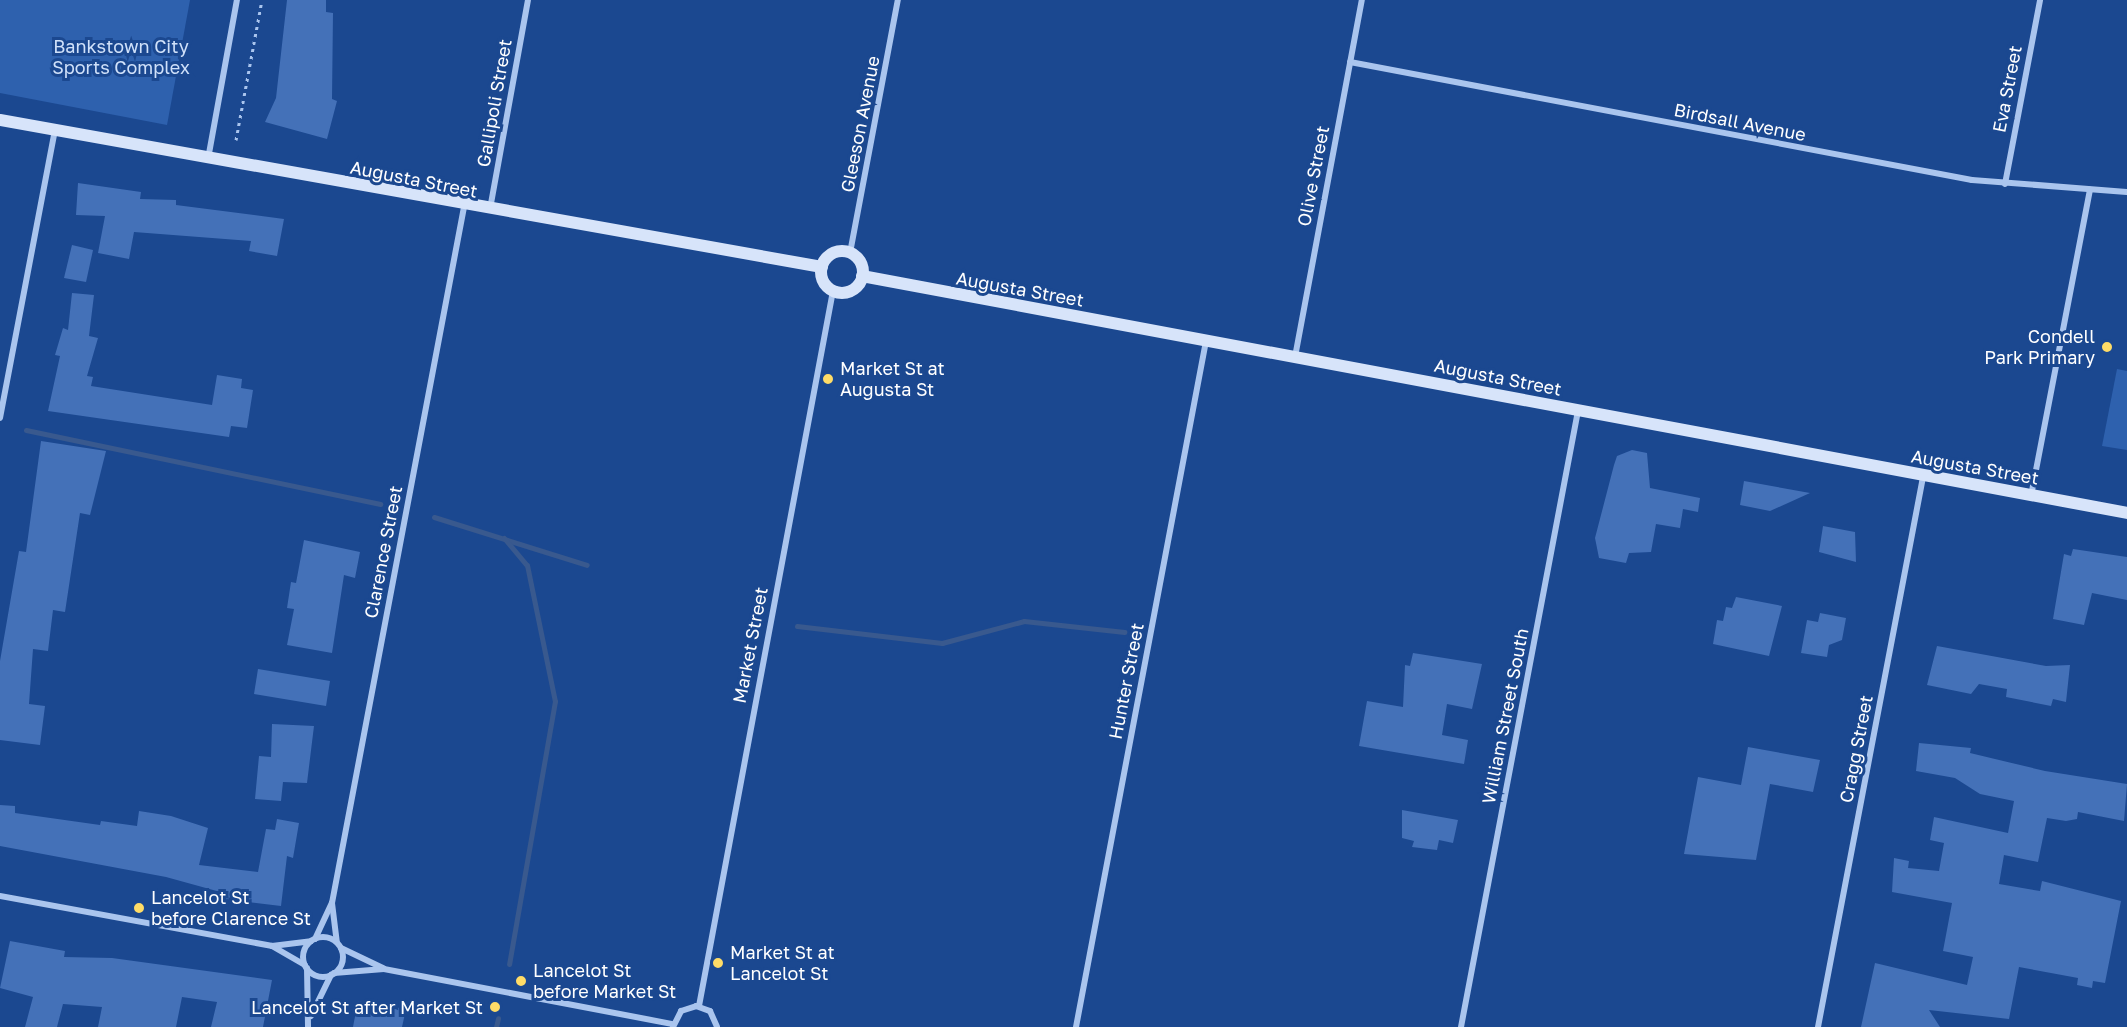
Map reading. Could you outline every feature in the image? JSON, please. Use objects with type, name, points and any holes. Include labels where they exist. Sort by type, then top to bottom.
[{"type":"street","points":[[208,159],[237,0]]},
{"type":"street","name":"Gallipoli Street","points":[[489,211],[528,0]]},
{"type":"street","name":"Gleeson Avenue","points":[[850,253],[898,0]]},
{"type":"street","name":"Olive Street","points":[[1295,357],[1362,0]]},
{"type":"street","name":"Eva Street","points":[[2004,184],[2040,0]]},
{"type":"street","name":"Birdsall Avenue","points":[[1350,62],[2004,184],[2127,192]]},
{"type":"street","name":"Augusta Street","points":[[0,120],[464,207],[822,267]]},
{"type":"street","points":[[0,418],[55,130]]},
{"type":"street","points":[[2031,496],[2090,190]]},
{"type":"street","name":"Clarence Street","points":[[314,940],[332,903],[464,207]]},
{"type":"street","points":[[836,252],[850,253],[859,260],[862,276],[849,292],[833,291],[823,281],[822,267],[836,252]]},
{"type":"street","name":"Augusta Street","points":[[862,276],[1923,477],[2127,513]]},
{"type":"street","name":"Market Street","points":[[699,1006],[833,291]]},
{"type":"street","name":"Hunter Street","points":[[1076,1027],[1206,340]]},
{"type":"street","name":"William Street South","points":[[1461,1027],[1578,411]]},
{"type":"street","name":"Cragg Street","points":[[1818,1027],[1923,477]]},
{"type":"street","points":[[0,896],[272,946],[314,940],[339,945],[384,969]]},
{"type":"street","name":"Clarence Street","points":[[332,903],[339,945]]},
{"type":"street","points":[[310,1019],[304,951],[314,940]]},
{"type":"street","points":[[308,1027],[332,974],[343,960],[339,945]]},
{"type":"street","points":[[272,946],[306,966],[318,976],[384,969],[673,1026],[684,1008],[699,1006],[710,1011],[717,1027]]},
{"type":"path","points":[[236,140],[262,0]]},
{"type":"green space","name":"Bankstown City Sports Complex","points":[[0,0],[190,0],[167,125],[0,93]]},
{"type":"green space","points":[[2117,369],[2127,371],[2127,450],[2102,446]]},
{"type":"building","points":[[287,0],[326,0],[326,12],[333,13],[332,99],[337,101],[327,139],[265,122],[276,98]]},
{"type":"building","points":[[78,183],[141,192],[140,199],[176,200],[176,205],[284,219],[277,256],[249,251],[251,241],[134,232],[129,259],[98,253],[105,216],[76,215]]},
{"type":"building","points":[[72,245],[93,250],[86,282],[64,278]]},
{"type":"building","points":[[72,293],[94,295],[89,336],[98,338],[87,376],[93,377],[91,386],[212,405],[217,375],[242,379],[241,388],[253,390],[247,428],[231,426],[229,437],[48,411],[60,356],[55,355],[63,328],[68,330]]},
{"type":"building","points":[[41,441],[106,451],[90,515],[80,513],[65,612],[53,610],[48,651],[33,649],[29,704],[45,706],[40,745],[0,740],[0,661],[19,551],[26,552]]},
{"type":"building","points":[[1632,450],[1647,453],[1650,488],[1700,498],[1698,512],[1683,509],[1680,528],[1656,524],[1651,552],[1629,553],[1626,563],[1599,558],[1595,538],[1617,456]]},
{"type":"building","points":[[1744,481],[1810,493],[1770,511],[1740,505]]},
{"type":"building","points":[[1823,526],[1855,532],[1856,562],[1819,552]]},
{"type":"building","points":[[304,540],[360,552],[355,578],[344,575],[332,653],[287,645],[294,609],[287,608],[291,582],[296,583]]},
{"type":"building","points":[[2073,549],[2127,557],[2127,600],[2092,593],[2084,625],[2053,619],[2064,554],[2071,556]]},
{"type":"building","points":[[1736,597],[1782,606],[1769,656],[1713,644],[1717,620],[1723,621],[1726,607],[1732,608]]},
{"type":"building","points":[[1820,613],[1846,618],[1842,640],[1829,645],[1827,657],[1801,653],[1807,620],[1818,622]]},
{"type":"building","points":[[1937,646],[2046,666],[2070,665],[2066,702],[2053,699],[2051,706],[2006,697],[2007,689],[1979,684],[1971,694],[1927,685]]},
{"type":"building","points":[[1413,653],[1482,664],[1472,709],[1447,704],[1442,735],[1468,740],[1464,764],[1359,746],[1367,701],[1403,707],[1405,665],[1410,666]]},
{"type":"building","points":[[258,669],[330,681],[326,706],[254,694]]},
{"type":"building","points":[[272,724],[314,726],[307,783],[283,782],[281,801],[255,799],[259,756],[271,757]]},
{"type":"building","points":[[1919,743],[1971,748],[1970,753],[2045,771],[2127,784],[2124,821],[2078,812],[2077,819],[2066,821],[2047,818],[2038,862],[2004,855],[1999,884],[2040,891],[2042,881],[2121,901],[2105,983],[2093,981],[2092,988],[2077,985],[2078,978],[2019,967],[2009,1019],[1929,1010],[1940,1027],[1861,1027],[1875,963],[1967,985],[1973,957],[1943,951],[1952,903],[1892,892],[1894,858],[1909,861],[1908,868],[1939,871],[1944,843],[1930,840],[1934,817],[2008,833],[2014,801],[1980,794],[1955,778],[1916,771]]},
{"type":"building","points":[[1748,747],[1820,760],[1813,792],[1770,784],[1756,860],[1684,854],[1698,777],[1741,785]]},
{"type":"building","points":[[0,805],[15,806],[15,813],[100,825],[101,821],[137,826],[139,811],[171,816],[208,828],[199,865],[258,872],[266,829],[275,830],[277,819],[299,823],[293,858],[287,856],[281,906],[223,899],[224,893],[166,877],[0,846]]},
{"type":"building","points":[[1402,810],[1458,820],[1453,843],[1439,840],[1437,850],[1412,847],[1414,841],[1402,838]]},
{"type":"building","points":[[10,941],[65,951],[64,957],[112,958],[272,980],[263,1027],[211,1027],[217,1002],[182,997],[176,1027],[98,1027],[102,1007],[63,1004],[57,1027],[25,1027],[33,997],[0,988]]},
{"type":"building","points":[[358,1001],[406,1009],[402,1027],[353,1027]]},
{"type":"waterway","points":[[26,430],[380,504]]},
{"type":"waterway","points":[[434,517],[587,565]]},
{"type":"waterway","points":[[504,538],[527,565],[555,701],[509,964]]},
{"type":"waterway","points":[[797,626],[942,643],[1024,621],[1124,632]]},
{"type":"waterway","points":[[496,1027],[498,1018]]},
{"type":"place","name":"Condell Park Primary","points":[[2107,347]]},
{"type":"place","name":"Market St at Augusta St","points":[[828,379]]},
{"type":"place","name":"Lancelot St before Clarence St","points":[[139,908]]},
{"type":"place","name":"Market St at Lancelot St","points":[[718,963]]},
{"type":"place","name":"Lancelot St before Market St","points":[[521,981]]},
{"type":"place","name":"Lancelot St after Market St","points":[[495,1007]]}]
